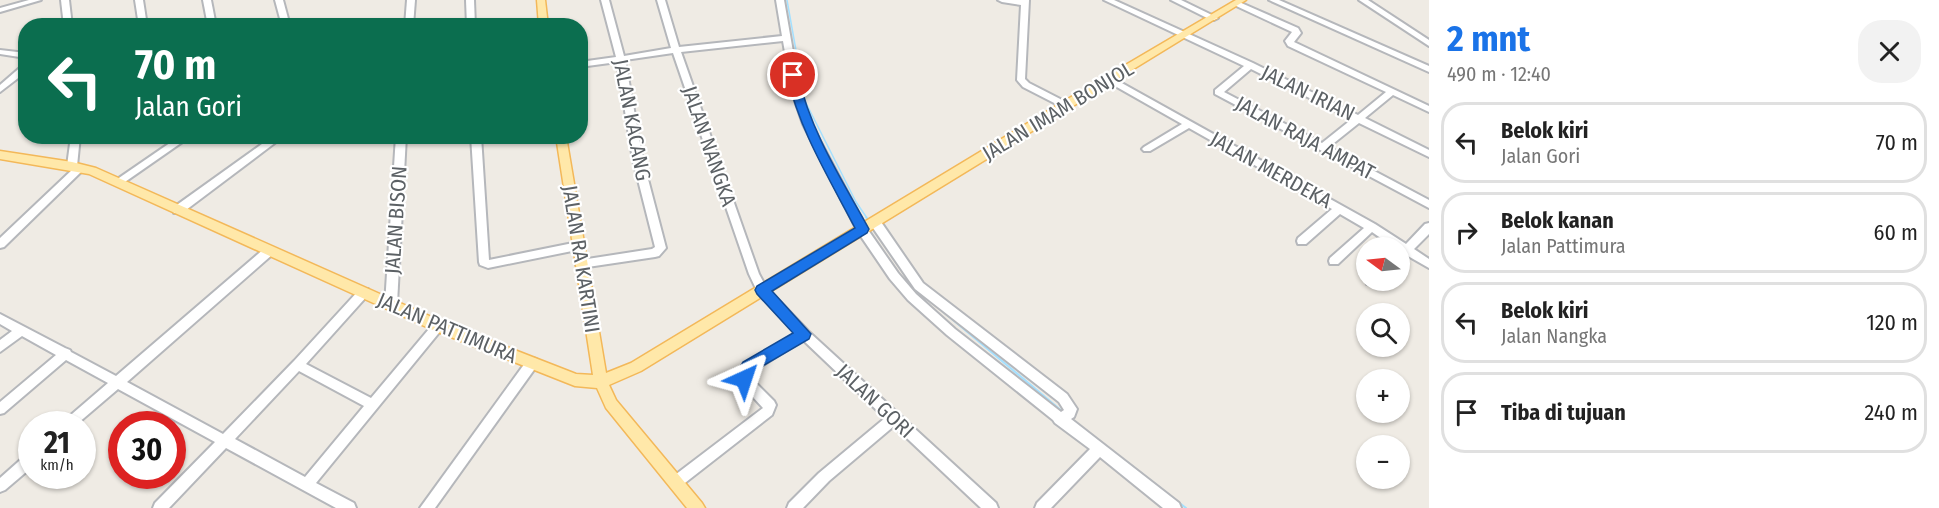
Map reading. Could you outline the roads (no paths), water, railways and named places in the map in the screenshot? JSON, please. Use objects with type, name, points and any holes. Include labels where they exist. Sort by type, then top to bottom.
[{"type":"main road","points":[[541,0],[543,18]]},
{"type":"main road","name":"JALAN IMAM BONJOL","points":[[875,222],[1065,105],[1111,80],[1239,2]]},
{"type":"main road","name":"JALAN RA KARTINI","points":[[562,144],[601,382],[611,404],[697,508]]},
{"type":"main road","name":"JALAN PATTIMURA","points":[[0,155],[76,167],[119,182],[438,326],[575,380],[601,382],[630,371],[875,222]]},
{"type":"street","points":[[0,12],[37,0]]},
{"type":"street","points":[[65,0],[67,18]]},
{"type":"street","points":[[139,0],[142,18]]},
{"type":"street","points":[[207,0],[210,18]]},
{"type":"street","points":[[279,0],[284,18]]},
{"type":"street","points":[[410,18],[411,0]]},
{"type":"street","points":[[470,0],[471,18]]},
{"type":"street","name":"JALAN KACANG","points":[[581,264],[655,253],[661,248],[638,160],[621,59],[605,0]]},
{"type":"street","name":"JALAN NANGKA","points":[[661,0],[676,50],[750,263],[762,290]]},
{"type":"street","points":[[780,0],[799,103],[807,124],[862,229],[894,276],[912,297],[1064,416],[1098,450],[1174,508]]},
{"type":"street","points":[[1002,0],[1025,2],[1021,80],[1026,85],[1065,105]]},
{"type":"street","name":"JALAN IRIAN","points":[[1108,0],[1250,64],[1429,154]]},
{"type":"street","points":[[1175,0],[1214,18]]},
{"type":"street","points":[[1273,0],[1429,69]]},
{"type":"street","points":[[1362,0],[1429,44]]},
{"type":"street","points":[[1239,2],[1295,30],[1297,33],[1289,41],[1291,44],[1429,109]]},
{"type":"street","points":[[588,64],[676,50],[787,38]]},
{"type":"street","points":[[0,52],[18,55]]},
{"type":"street","name":"JALAN RAJA AMPAT","points":[[1250,64],[1218,92],[1429,204]]},
{"type":"street","points":[[0,89],[18,74]]},
{"type":"street","name":"JALAN MERDEKA","points":[[1111,80],[1371,227],[1382,237]]},
{"type":"street","points":[[1323,147],[1357,117],[1392,92]]},
{"type":"street","points":[[1146,149],[1188,124]]},
{"type":"street","points":[[0,244],[76,167],[76,144]]},
{"type":"street","points":[[119,182],[175,144]]},
{"type":"street","points":[[178,210],[269,144]]},
{"type":"street","name":"JALAN BISON","points":[[390,304],[400,144]]},
{"type":"street","points":[[477,144],[484,262],[488,264],[578,246]]},
{"type":"street","points":[[1302,242],[1339,209]]},
{"type":"street","points":[[875,222],[920,286],[1064,398],[1071,407],[1064,416]]},
{"type":"street","points":[[1334,261],[1371,227]]},
{"type":"street","points":[[1410,248],[1428,229]]},
{"type":"street","points":[[84,411],[269,251]]},
{"type":"street","name":"JALAN MERDEKA","points":[[1410,257],[1429,264]]},
{"type":"street","name":"JALAN GORI","points":[[762,290],[804,334],[991,508]]},
{"type":"street","points":[[160,508],[298,365],[364,292]]},
{"type":"street","points":[[0,319],[66,353],[116,384],[223,442],[349,508]]},
{"type":"street","points":[[306,486],[438,326]]},
{"type":"street","points":[[0,347],[20,330]]},
{"type":"street","points":[[676,482],[768,411],[770,405],[744,379],[744,371],[804,334]]},
{"type":"street","points":[[0,409],[66,353]]},
{"type":"street","points":[[427,508],[532,363]]},
{"type":"street","points":[[298,365],[373,405]]},
{"type":"street","points":[[794,508],[824,477],[894,418]]},
{"type":"street","points":[[1042,508],[1098,450]]},
{"type":"street","points":[[0,486],[18,470]]},
{"type":"waterway","points":[[787,0],[805,101],[856,202],[867,218]]},
{"type":"waterway","points":[[873,228],[914,287]]},
{"type":"waterway","points":[[934,304],[1063,412]]},
{"type":"waterway","points":[[1127,462],[1186,508]]}]
